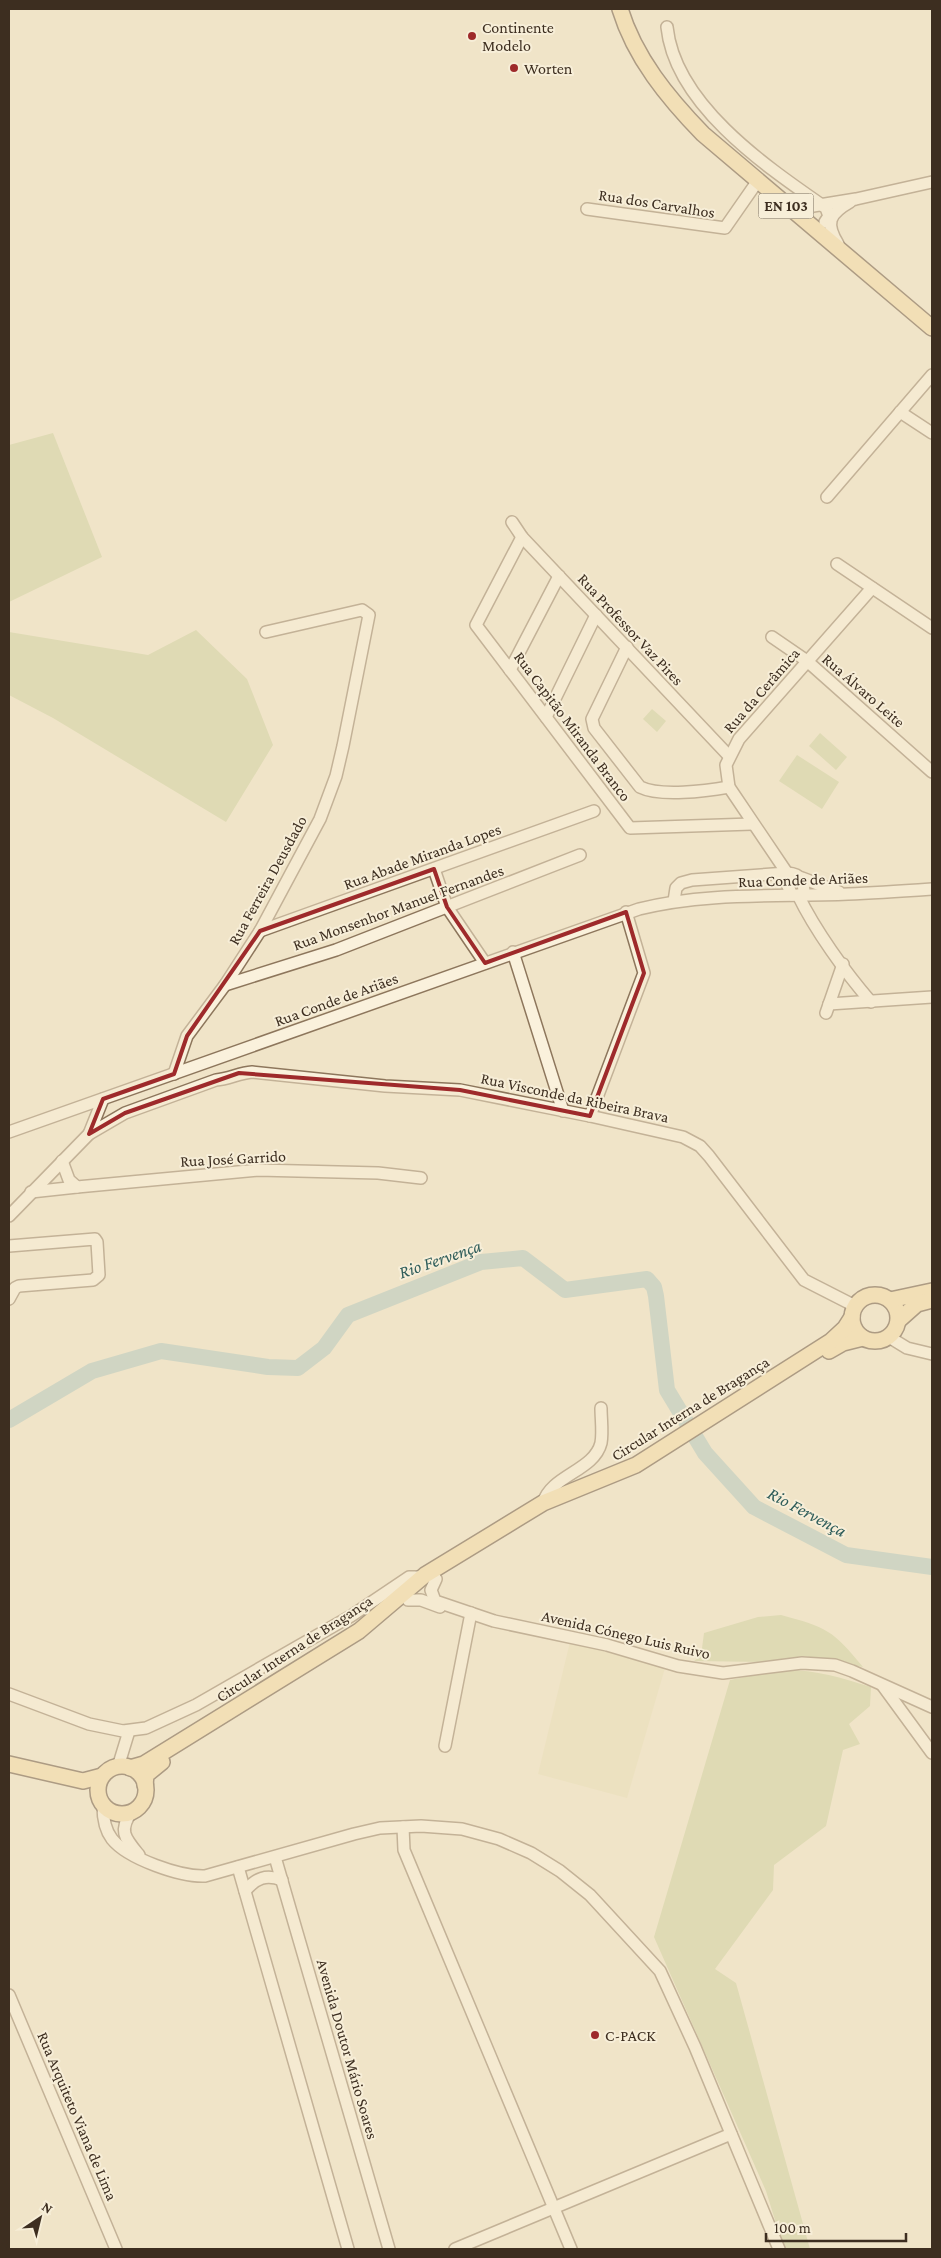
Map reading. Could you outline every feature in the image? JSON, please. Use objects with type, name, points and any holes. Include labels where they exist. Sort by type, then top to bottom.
[{"type":"main road","name":"EN 103","points":[[620,9],[636,49],[675,105],[703,134],[757,182],[932,328]]},
{"type":"main road","name":"EN 103","points":[[630,9],[652,73]]},
{"type":"main road","points":[[890,1300],[898,1313],[897,1327],[889,1337],[874,1342],[863,1338],[854,1329],[854,1311],[861,1300],[875,1295],[890,1300],[932,1291]]},
{"type":"main road","points":[[899,1320],[917,1304],[932,1300]]},
{"type":"main road","name":"Circular Interna de Bragança","points":[[145,1785],[144,1780],[153,1768],[364,1638],[408,1600],[429,1578],[543,1511],[568,1499],[622,1479],[832,1341],[845,1328],[854,1311]]},
{"type":"main road","name":"Circular Interna de Bragança","points":[[740,1403],[841,1344],[863,1338]]},
{"type":"main road","name":"Circular Interna de Bragança","points":[[124,1767],[144,1764],[359,1631],[429,1578],[543,1503],[653,1458]]},
{"type":"main road","points":[[9,1764],[83,1781],[124,1767],[137,1772],[145,1785],[143,1800],[132,1812],[117,1814],[83,1789],[9,1772]]},
{"type":"main road","points":[[101,1802],[99,1783],[102,1776]]},
{"type":"street","points":[[667,27],[669,43],[684,78],[707,110],[760,157],[818,204],[826,208],[829,213],[825,222]]},
{"type":"street","name":"Rua dos Carvalhos","points":[[588,209],[725,228],[757,182]]},
{"type":"street","points":[[776,198],[798,206],[818,204],[850,200],[932,182]]},
{"type":"street","points":[[818,204],[810,214],[809,224],[825,222],[850,200]]},
{"type":"street","points":[[835,212],[830,225],[831,234],[844,254]]},
{"type":"street","points":[[827,497],[932,375]]},
{"type":"street","points":[[900,412],[932,433]]},
{"type":"street","name":"Rua Professor Vaz Pires","points":[[512,522],[522,537],[729,756]]},
{"type":"street","name":"Rua Capitão Miranda Branco","points":[[522,537],[476,625],[630,828],[752,824]]},
{"type":"street","points":[[837,564],[932,628]]},
{"type":"street","points":[[510,670],[559,576]]},
{"type":"street","name":"Rua da Cerâmica","points":[[871,1002],[808,916],[798,895],[729,787],[726,765],[739,739],[872,588]]},
{"type":"street","name":"Rua Ferreira Deusdado","points":[[174,1074],[187,1036],[225,985],[260,931],[306,849],[320,819],[336,776],[368,615],[362,610],[266,632]]},
{"type":"street","points":[[546,717],[596,615]]},
{"type":"street","name":"Rua Álvaro Leite","points":[[772,637],[807,662],[932,772]]},
{"type":"street","points":[[627,648],[592,719],[594,728],[640,788],[650,792],[714,790],[729,787]]},
{"type":"street","name":"Rua Abade Miranda Lopes","points":[[260,931],[594,811]]},
{"type":"street","name":"Rua Monsenhor Manuel Fernandes","points":[[225,985],[336,950],[580,855]]},
{"type":"street","points":[[434,869],[447,907],[485,963]]},
{"type":"street","points":[[777,895],[786,876],[795,874],[848,894]]},
{"type":"street","name":"Rua Conde de Ariães","points":[[674,901],[676,888],[682,883],[692,880],[786,876]]},
{"type":"street","points":[[798,895],[804,882],[802,878]]},
{"type":"street","name":"Rua Conde de Ariães","points":[[9,1132],[230,1055],[626,912],[674,901],[932,889]]},
{"type":"street","points":[[590,1116],[644,973],[626,912]]},
{"type":"street","points":[[513,952],[563,1111]]},
{"type":"street","points":[[843,964],[828,1008],[932,997]]},
{"type":"street","points":[[230,1055],[239,1073]]},
{"type":"street","points":[[210,1062],[216,1080]]},
{"type":"street","name":"Rua Visconde da Ribeira Brava","points":[[9,1216],[89,1134],[125,1113],[216,1080],[227,1079],[239,1073],[252,1072],[376,1085],[460,1090],[590,1116],[683,1137],[692,1141],[709,1156],[804,1280],[854,1311]]},
{"type":"street","points":[[120,1093],[125,1113]]},
{"type":"street","points":[[89,1134],[103,1099]]},
{"type":"street","points":[[62,1161],[69,1180],[76,1187]]},
{"type":"street","name":"Rua José Garrido","points":[[31,1192],[258,1170],[378,1173],[421,1178]]},
{"type":"street","points":[[9,1246],[95,1239],[97,1242],[99,1276],[93,1280],[19,1286],[15,1288],[9,1299]]},
{"type":"street","points":[[889,1337],[907,1348],[932,1354]]},
{"type":"street","points":[[543,1503],[549,1490],[589,1460],[598,1449],[601,1440],[601,1408]]},
{"type":"street","points":[[9,1694],[89,1724],[128,1731],[156,1725],[196,1704],[351,1616],[409,1577],[429,1578],[433,1599],[451,1607]]},
{"type":"street","points":[[408,1600],[416,1599],[440,1607],[451,1607]]},
{"type":"street","name":"Avenida Cónego Luis Ruivo","points":[[451,1607],[494,1621],[607,1645],[678,1666],[723,1673],[802,1663],[819,1663],[852,1671],[932,1707]]},
{"type":"street","points":[[446,1746],[471,1613]]},
{"type":"street","points":[[882,1684],[932,1753]]},
{"type":"street","points":[[124,1767],[128,1731]]},
{"type":"street","points":[[101,1802],[103,1815],[111,1838],[122,1848],[179,1873],[195,1876],[238,1867],[354,1834],[380,1828],[403,1827],[462,1829],[499,1840],[531,1853],[560,1872],[590,1895],[660,1971],[669,1987],[779,2249]]},
{"type":"street","points":[[132,1812],[123,1828],[127,1840],[142,1858]]},
{"type":"street","points":[[403,1827],[404,1850],[571,2249]]},
{"type":"street","name":"Avenida Doutor Mário Soares","points":[[275,1857],[389,2249]]},
{"type":"street","points":[[238,1867],[348,2249]]},
{"type":"street","points":[[245,1891],[258,1879],[266,1876],[282,1880]]},
{"type":"street","name":"Rua Arquiteto Viana de Lima","points":[[9,1995],[116,2249]]},
{"type":"street","points":[[455,2249],[731,2134]]},
{"type":"highlighted area","points":[[434,869],[447,907],[485,963],[626,912],[644,973],[590,1116],[460,1090],[239,1073],[125,1113],[89,1134],[103,1099],[174,1074],[187,1036],[260,931]]},
{"type":"shaded area","points":[[570,1642],[665,1668],[627,1798],[538,1774]]},
{"type":"green space","points":[[53,433],[102,557],[9,602],[9,445]]},
{"type":"green space","points":[[196,630],[247,679],[273,745],[226,822],[53,718],[9,695],[9,632],[148,655]]},
{"type":"green space","points":[[652,709],[666,721],[657,732],[643,719]]},
{"type":"green space","points":[[820,733],[847,757],[836,770],[809,746]]},
{"type":"green space","points":[[797,755],[839,782],[822,809],[779,781]]},
{"type":"green space","points":[[781,1615],[819,1627],[836,1637],[863,1667],[804,1656],[763,1662],[694,1661],[701,1656],[704,1633],[758,1617]]},
{"type":"green space","points":[[780,1670],[826,1674],[871,1687],[870,1706],[849,1724],[860,1744],[843,1750],[826,1826],[774,1865],[773,1890],[715,1969],[736,1983],[810,2249],[784,2249],[766,2191],[654,1937],[730,1680]]},
{"type":"waterway","name":"Rio Fervença","points":[[9,1420],[92,1371],[161,1351],[268,1367],[298,1368],[324,1348],[348,1315],[481,1262],[523,1258],[565,1290],[647,1279],[654,1287],[656,1296],[667,1390],[705,1453],[754,1507],[846,1555],[932,1567]]},
{"type":"place","name":"Continente Modelo","points":[[472,36]]},
{"type":"place","name":"Worten","points":[[514,68]]},
{"type":"place","name":"C-PACK","points":[[595,2035]]}]
